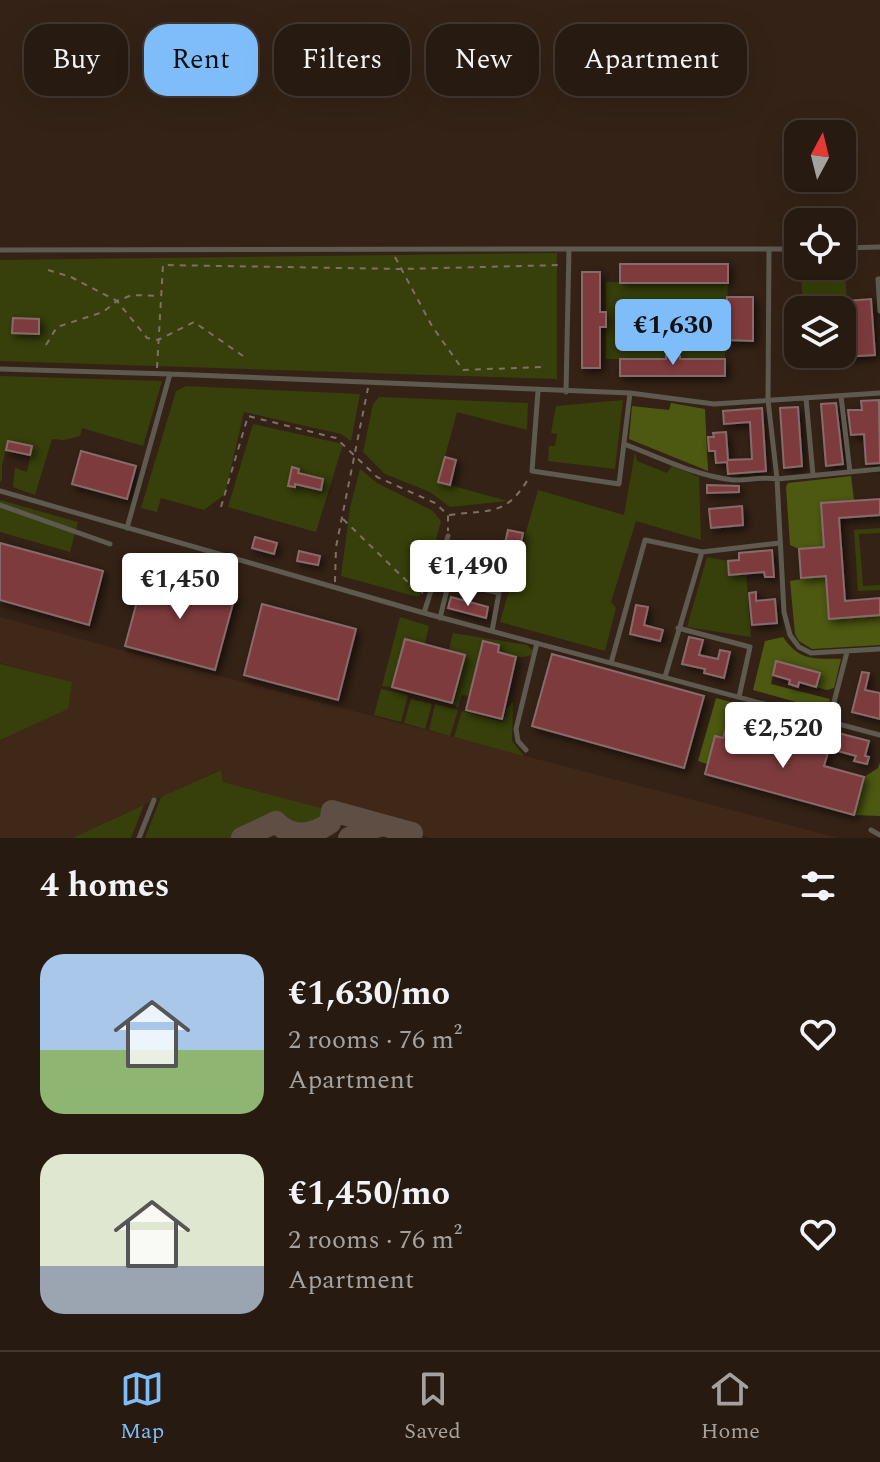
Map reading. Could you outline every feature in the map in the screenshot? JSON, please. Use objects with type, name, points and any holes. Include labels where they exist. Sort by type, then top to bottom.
[{"type":"lane","points":[[856,248],[880,247]]},
{"type":"lane","points":[[566,392],[569,249]]},
{"type":"lane","points":[[769,249],[768,400],[777,479],[784,612],[790,635],[799,647],[811,653],[880,649]]},
{"type":"lane","points":[[0,250],[784,249]]},
{"type":"lane","points":[[880,279],[880,311]]},
{"type":"lane","points":[[0,369],[630,393],[714,404],[880,393]]},
{"type":"lane","points":[[127,528],[170,374]]},
{"type":"lane","points":[[538,391],[532,471],[619,484],[630,393]]},
{"type":"lane","points":[[841,396],[850,472]]},
{"type":"lane","points":[[806,398],[813,475]]},
{"type":"lane","points":[[624,444],[699,473],[736,480],[880,469]]},
{"type":"lane","points":[[0,491],[440,618],[880,735]]},
{"type":"lane","points":[[0,505],[110,544]]},
{"type":"lane","points":[[424,613],[448,536]]},
{"type":"lane","points":[[611,663],[645,540],[702,552],[780,543]]},
{"type":"lane","points":[[665,677],[702,552]]},
{"type":"lane","points":[[440,618],[449,581],[499,593],[492,631]]},
{"type":"lane","points":[[678,628],[750,647],[739,697]]},
{"type":"lane","points":[[526,750],[518,741],[516,729],[537,643]]},
{"type":"lane","points":[[829,721],[847,652]]},
{"type":"lane","points":[[139,838],[154,800]]},
{"type":"lane","points":[[871,830],[880,835]]},
{"type":"path","points":[[390,249],[432,326],[463,370],[542,367]]},
{"type":"path","points":[[156,373],[163,265],[402,269],[568,264]]},
{"type":"path","points":[[48,270],[71,277],[117,301],[147,338],[158,340],[194,322],[246,358]]},
{"type":"path","points":[[46,345],[57,327],[103,312],[117,301],[132,295],[161,296]]},
{"type":"path","points":[[335,588],[336,547],[369,383]]},
{"type":"path","points":[[221,507],[248,416],[336,438],[377,477],[435,503],[448,515],[448,536]]},
{"type":"path","points":[[448,515],[505,508],[518,496],[532,471]]},
{"type":"path","points":[[342,518],[416,590],[429,595]]},
{"type":"shaded area","points":[[0,617],[838,838],[431,838],[223,782],[220,770],[72,838],[0,838],[0,740],[67,709],[72,683],[0,663]]},
{"type":"green space","points":[[557,253],[557,379],[0,361],[0,260]]},
{"type":"green space","points":[[801,280],[846,280],[847,296],[802,296]]},
{"type":"green space","points":[[606,282],[728,283],[725,359],[680,359],[679,356],[667,355],[666,359],[606,359]]},
{"type":"green space","points":[[0,376],[162,381],[143,446],[82,428],[80,436],[52,439],[35,495],[13,487],[15,468],[27,472],[32,446],[8,441],[0,482]]},
{"type":"green space","points":[[186,386],[360,394],[351,441],[341,434],[244,412],[225,494],[204,510],[161,498],[157,512],[141,508],[176,391]]},
{"type":"green space","points":[[379,397],[528,403],[527,430],[457,412],[438,482],[508,501],[450,507],[430,492],[385,474],[363,452],[373,404]]},
{"type":"green space","points":[[623,400],[615,469],[548,461],[549,446],[555,446],[557,434],[551,433],[556,406]]},
{"type":"green space","points":[[671,403],[705,409],[708,471],[629,439],[632,406],[669,410]]},
{"type":"green space","points":[[253,424],[343,444],[316,532],[228,507]]},
{"type":"green space","points":[[635,452],[637,461],[667,473],[672,466],[699,477],[701,540],[636,521],[611,602],[616,608],[605,651],[500,622],[538,490],[624,515]]},
{"type":"green space","points":[[360,469],[377,483],[433,511],[441,521],[422,593],[418,597],[341,576],[350,508]]},
{"type":"green space","points":[[851,476],[854,500],[821,503],[824,553],[813,554],[812,548],[799,549],[790,545],[788,483]]},
{"type":"green space","points":[[0,500],[78,522],[70,552],[0,532]]},
{"type":"green space","points":[[880,528],[880,533],[859,534],[863,586],[880,585],[880,590],[858,591],[854,530]]},
{"type":"green space","points":[[707,557],[728,561],[729,575],[746,573],[751,637],[687,627]]},
{"type":"green space","points":[[826,570],[829,619],[880,615],[880,645],[812,649],[799,641],[795,634],[790,581],[814,577]]},
{"type":"green space","points":[[400,617],[429,626],[419,670],[411,668],[418,642],[405,639],[392,687],[382,686]]},
{"type":"green space","points":[[453,633],[527,645],[535,653],[516,656],[498,650],[499,645],[483,641],[469,696],[462,695],[458,708],[452,703],[465,655],[452,652],[445,678],[442,677]]},
{"type":"green space","points":[[783,637],[802,655],[841,659],[834,688],[827,690],[816,687],[820,674],[776,662],[771,684],[830,699],[828,707],[821,709],[753,690],[765,641]]},
{"type":"green space","points":[[0,664],[72,682],[68,709],[0,740]]},
{"type":"green space","points":[[381,689],[408,695],[401,722],[374,715]]},
{"type":"green space","points":[[716,698],[834,730],[828,752],[727,725],[723,738],[715,736],[707,764],[698,761]]},
{"type":"green space","points":[[411,699],[432,704],[425,729],[404,723]]},
{"type":"green space","points":[[513,702],[512,741],[524,756],[454,737],[462,711],[503,722],[507,708]]},
{"type":"green space","points":[[435,704],[458,710],[450,736],[429,730]]},
{"type":"green space","points":[[880,762],[880,816],[854,815],[864,777],[878,768]]},
{"type":"green space","points":[[221,770],[223,782],[332,811],[330,823],[309,833],[288,831],[276,822],[242,838],[145,838],[161,797]]},
{"type":"green space","points":[[144,805],[131,838],[72,838]]},
{"type":"building","points":[[620,264],[728,264],[728,283],[620,283]]},
{"type":"building","points":[[582,272],[600,272],[600,312],[606,312],[606,327],[600,327],[600,368],[582,368]]},
{"type":"building","points":[[727,297],[753,297],[753,341],[727,340]]},
{"type":"building","points":[[871,299],[875,355],[856,356],[856,300]]},
{"type":"building","points":[[13,318],[39,319],[39,334],[12,333]]},
{"type":"building","points":[[666,355],[680,356],[680,359],[725,359],[725,376],[620,376],[620,359],[666,359]]},
{"type":"building","points":[[879,400],[880,463],[866,464],[864,434],[851,435],[848,410],[862,410],[861,401]]},
{"type":"building","points":[[836,403],[843,464],[826,466],[821,404]]},
{"type":"building","points":[[798,407],[802,466],[784,468],[780,408]]},
{"type":"building","points":[[762,408],[766,471],[728,474],[727,462],[716,463],[715,451],[709,451],[708,437],[714,437],[713,433],[726,432],[728,460],[752,459],[750,422],[724,424],[723,411]]},
{"type":"building","points":[[8,441],[32,446],[30,455],[6,450]]},
{"type":"building","points":[[81,451],[136,466],[127,499],[72,484]]},
{"type":"building","points":[[445,457],[456,460],[450,485],[438,482]]},
{"type":"building","points":[[292,467],[299,469],[298,473],[323,479],[321,490],[295,484],[295,487],[288,486]]},
{"type":"building","points":[[707,485],[739,486],[739,492],[707,493]]},
{"type":"building","points":[[880,499],[880,515],[839,518],[845,601],[880,598],[880,615],[829,619],[826,576],[801,578],[799,549],[824,547],[821,503]]},
{"type":"building","points":[[742,506],[743,525],[711,528],[709,509]]},
{"type":"building","points":[[508,530],[523,533],[520,549],[515,548],[508,576],[447,562],[451,544],[502,556]]},
{"type":"building","points":[[255,537],[277,543],[274,554],[252,548]]},
{"type":"building","points":[[0,543],[103,571],[89,625],[0,600]]},
{"type":"building","points":[[772,550],[774,577],[765,577],[764,572],[729,575],[728,561],[739,560],[739,553]]},
{"type":"building","points":[[299,551],[320,556],[318,565],[297,561]]},
{"type":"building","points":[[145,572],[235,596],[215,670],[125,646]]},
{"type":"building","points":[[756,592],[756,601],[775,599],[777,623],[752,625],[749,593]]},
{"type":"building","points":[[451,597],[488,607],[486,618],[448,608]]},
{"type":"building","points":[[262,604],[356,629],[338,700],[244,675]]},
{"type":"building","points":[[636,605],[648,607],[644,625],[663,630],[660,641],[630,634]]},
{"type":"building","points":[[689,637],[703,640],[699,655],[718,659],[720,650],[730,652],[724,678],[704,673],[705,669],[682,664]]},
{"type":"building","points":[[405,639],[465,655],[452,703],[392,687]]},
{"type":"building","points":[[483,641],[499,645],[498,652],[516,657],[502,719],[466,710]]},
{"type":"building","points":[[552,654],[704,696],[684,768],[532,726]]},
{"type":"building","points":[[776,661],[820,673],[816,687],[799,682],[798,687],[789,684],[790,680],[773,675]]},
{"type":"building","points":[[862,672],[869,673],[865,690],[880,693],[880,719],[852,712]]},
{"type":"building","points":[[727,725],[828,752],[824,766],[864,777],[854,815],[705,774],[715,736],[723,738]]},
{"type":"building","points":[[838,733],[869,741],[865,756],[869,757],[867,764],[854,761],[856,756],[834,750]]},
{"type":"taxiway","points":[[242,838],[276,822],[295,833],[316,831],[330,823],[332,811],[412,833],[398,838]]},
{"type":"taxiway","points":[[349,838],[381,825]]}]
